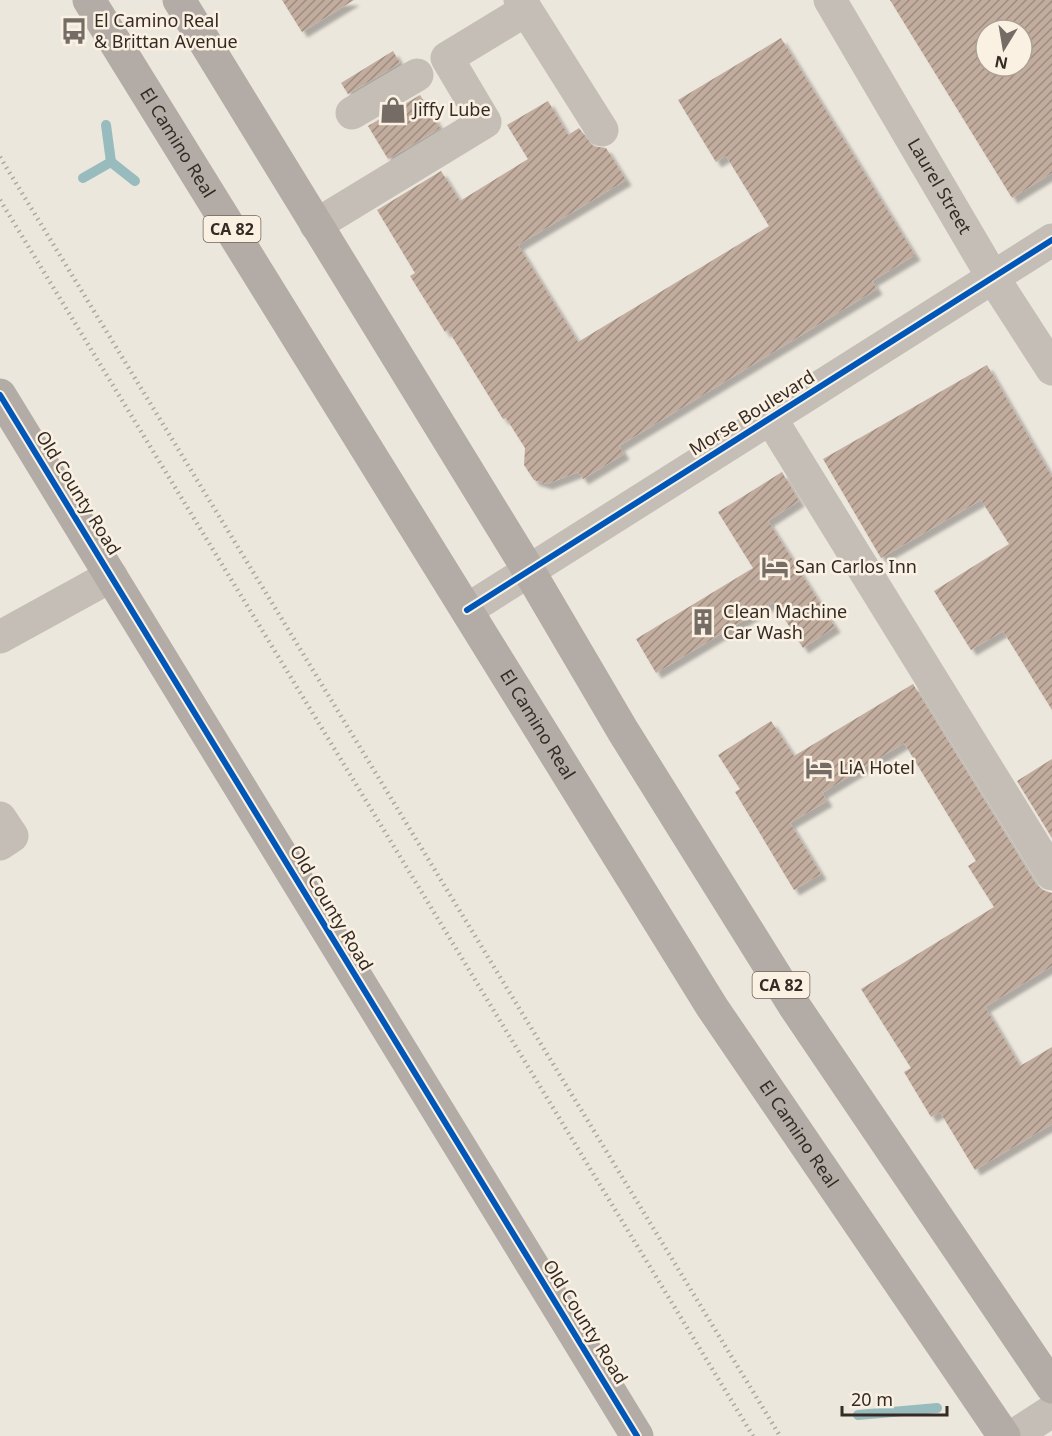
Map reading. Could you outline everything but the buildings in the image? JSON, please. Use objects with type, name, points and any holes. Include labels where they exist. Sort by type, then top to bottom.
[{"type":"main road","name":"El Camino Real","points":[[89,0],[711,1007],[1004,1436]]},
{"type":"main road","name":"CA 82","points":[[179,0],[529,571],[623,731],[795,1007],[1052,1388]]},
{"type":"main road","name":"Old County Road","points":[[0,395],[637,1436]]},
{"type":"street","name":"Laurel Street","points":[[830,0],[992,276],[1052,369]]},
{"type":"street","points":[[316,225],[485,122],[447,58],[523,5],[602,130]]},
{"type":"street","points":[[352,113],[417,75]]},
{"type":"street","name":"Morse Boulevard","points":[[467,610],[1052,240]]},
{"type":"street","points":[[771,419],[1052,874]]},
{"type":"street","points":[[0,637],[111,576]]},
{"type":"street","points":[[0,818],[12,836],[0,844]]},
{"type":"street","points":[[1013,1436],[1052,1410]]},
{"type":"waterway","points":[[106,125],[111,162]]},
{"type":"waterway","points":[[111,162],[135,181]]},
{"type":"waterway","points":[[83,178],[111,162]]},
{"type":"waterway","points":[[858,1415],[937,1408]]},
{"type":"railway","points":[[0,157],[780,1436]]},
{"type":"railway","points":[[0,200],[753,1436]]},
{"type":"cycle path","points":[[467,610],[1052,240]]},
{"type":"cycle path","points":[[0,395],[637,1436]]},
{"type":"place","name":"El Camino Real & Brittan Avenue","points":[[74,31]]},
{"type":"place","name":"Jiffy Lube","points":[[393,110]]},
{"type":"place","name":"San Carlos Inn","points":[[775,567]]},
{"type":"place","name":"Clean Machine Car Wash","points":[[703,622]]},
{"type":"place","name":"LiA Hotel","points":[[819,768]]}]
